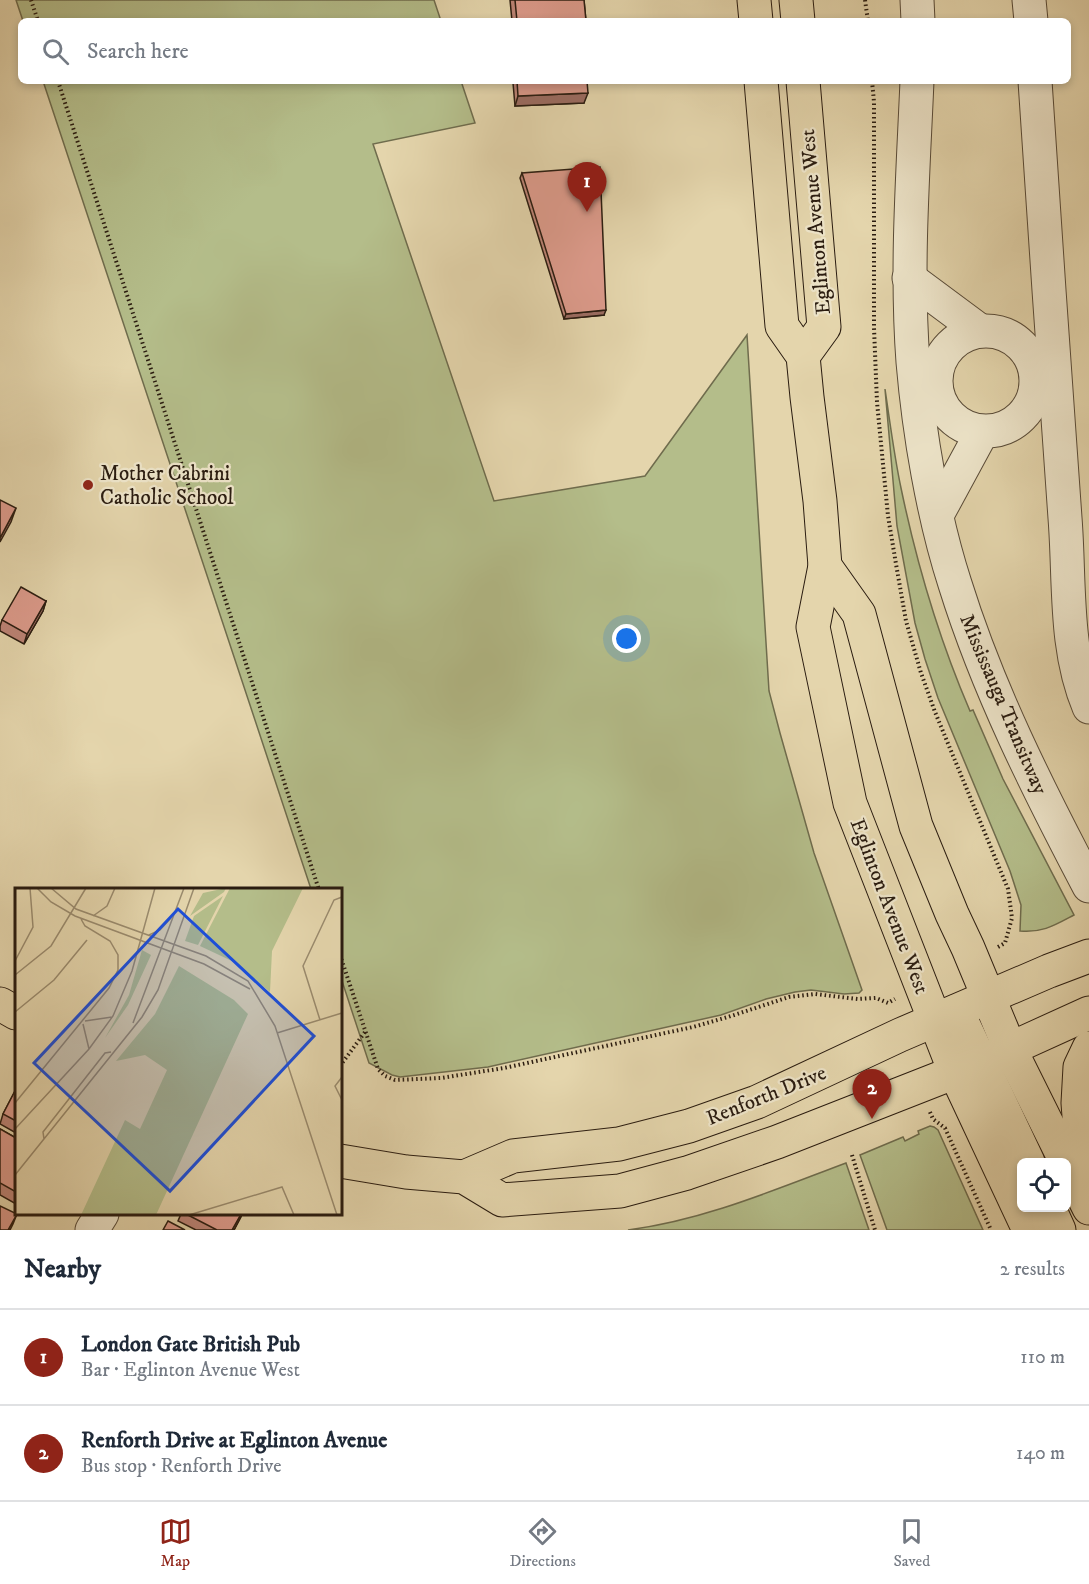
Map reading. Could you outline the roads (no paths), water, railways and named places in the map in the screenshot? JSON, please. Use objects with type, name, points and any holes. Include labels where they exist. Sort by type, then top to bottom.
[{"type":"main road","points":[[754,0],[756,18]]},
{"type":"main road","points":[[796,0],[798,18]]},
{"type":"main road","name":"Eglinton Avenue West","points":[[761,84],[782,326],[803,356],[820,501],[825,566],[813,627],[850,803],[946,1016],[1087,1203]]},
{"type":"main road","name":"Eglinton Avenue West","points":[[803,84],[824,327],[803,356]]},
{"type":"main road","name":"Eglinton Avenue West","points":[[825,566],[859,614],[916,826],[989,998],[982,1061],[1029,1230]]},
{"type":"main road","name":"Renforth Drive","points":[[464,1177],[513,1156],[619,1144],[690,1126],[757,1102],[900,1035],[1088,956]]},
{"type":"main road","points":[[0,1004],[15,1012]]},
{"type":"main road","name":"Renforth Drive","points":[[342,1161],[406,1172],[464,1177],[501,1200],[620,1191],[687,1173],[777,1142],[982,1061],[1089,1013]]},
{"type":"main road","points":[[1087,1203],[1078,1103],[1080,1067],[1089,1048]]},
{"type":"main road","name":"Eglinton Avenue West","points":[[982,1061],[1026,1158]]},
{"type":"main road","points":[[1051,1212],[1059,1230]]},
{"type":"street","points":[[917,0],[918,18]]},
{"type":"street","points":[[1029,0],[1031,18]]},
{"type":"street","name":"Mississauga Transitway","points":[[916,84],[909,278],[927,388],[937,515],[955,584],[985,668],[1037,786],[1089,886]]},
{"type":"street","points":[[1035,84],[1045,373],[1066,529],[1070,620],[1075,657],[1089,707]]},
{"type":"street","points":[[909,278],[979,330]]},
{"type":"street","points":[[979,330],[1002,332],[1022,344],[1045,373],[1031,405],[1019,420],[1002,430],[982,432],[963,427],[948,416],[927,388],[942,355],[958,339],[979,330]]},
{"type":"street","points":[[937,515],[982,432]]},
{"type":"street","points":[[92,1230],[101,1215]]},
{"type":"place","name":"London Gate British Pub","points":[[587,212]]},
{"type":"place","name":"Mother Cabrini Catholic School","points":[[88,485]]},
{"type":"place","name":"Renforth Drive at Eglinton Avenue","points":[[872,1119]]}]
